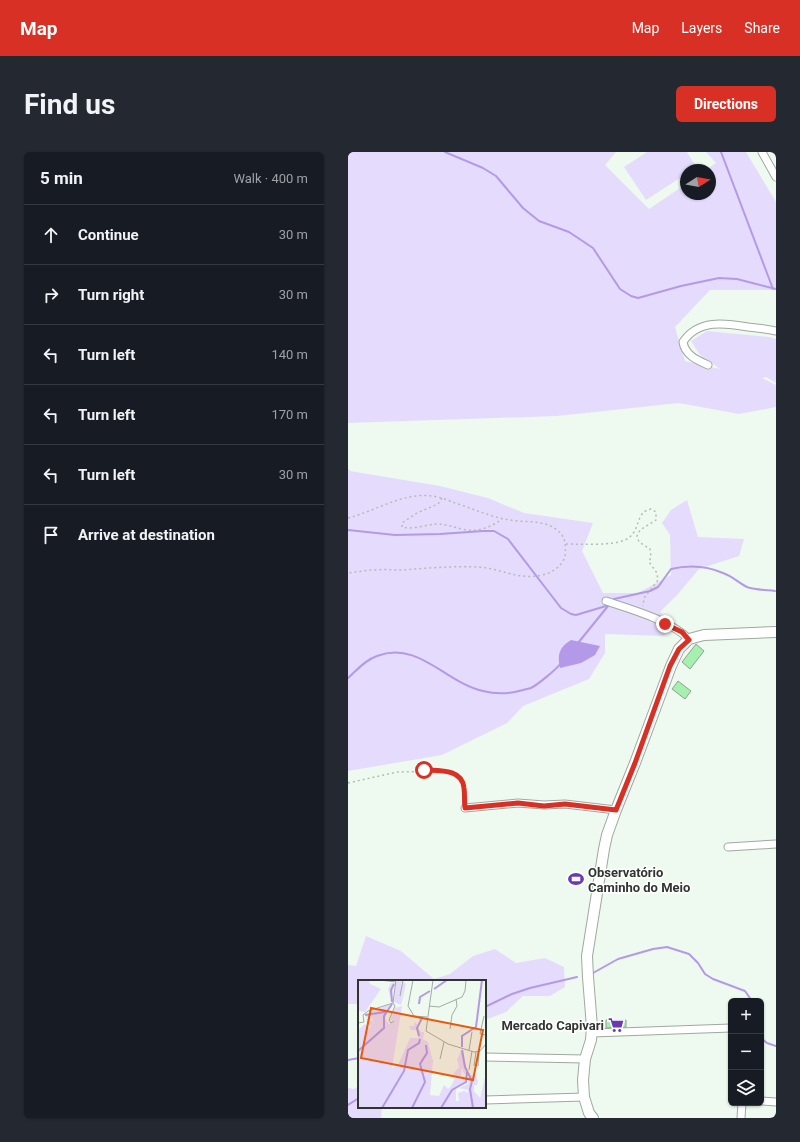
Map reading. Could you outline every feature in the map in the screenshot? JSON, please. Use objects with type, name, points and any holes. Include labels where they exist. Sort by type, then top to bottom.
[{"type":"main road","points":[[593,1118],[589,1113],[584,1097],[583,1080],[585,1059],[592,1033],[592,1016],[588,977],[588,949],[604,849],[607,835],[616,810],[635,763],[670,666],[679,649],[689,640],[704,635],[776,632]]},
{"type":"street","points":[[762,152],[776,177]]},
{"type":"street","points":[[708,364],[697,361],[684,348],[684,342],[687,336],[698,328],[711,324],[734,324],[776,331]]},
{"type":"street","points":[[606,601],[644,614],[676,628],[689,640]]},
{"type":"street","points":[[465,808],[518,803],[544,806],[565,804],[616,810]]},
{"type":"street","points":[[728,847],[776,844]]},
{"type":"street","points":[[592,1033],[728,1028]]},
{"type":"street","points":[[486,1057],[585,1059]]},
{"type":"street","points":[[486,1100],[584,1097]]},
{"type":"street","points":[[764,1102],[776,1102]]},
{"type":"street","points":[[741,1118],[742,1106]]},
{"type":"path","points":[[348,518],[415,496],[432,496],[442,498],[502,519],[542,523],[556,529],[563,537],[566,544],[564,559],[556,569],[548,574],[538,576],[519,576],[479,567],[459,566],[402,570],[376,570],[348,573]]},
{"type":"path","points":[[442,498],[438,504],[408,518],[402,523],[402,527],[406,528],[447,524],[468,530],[488,527],[502,519]]},
{"type":"path","points":[[566,544],[606,543],[626,540],[635,531],[640,516],[645,510],[651,509],[656,512],[656,520],[640,530],[637,536],[639,542],[650,549],[651,557],[649,562],[657,573],[658,580],[644,598],[642,605],[644,614]]},
{"type":"path","points":[[348,783],[397,772],[448,771],[458,776],[464,787],[465,808]]},
{"type":"shaded area","points":[[348,152],[616,152],[605,165],[649,209],[680,188],[680,200],[716,200],[716,164],[715,164],[716,163],[706,152],[746,152],[776,202],[776,290],[710,290],[675,327],[685,361],[720,369],[700,355],[691,341],[707,331],[776,339],[776,383],[766,377],[762,378],[776,385],[776,407],[739,414],[679,403],[557,416],[348,423]]},
{"type":"shaded area","points":[[647,152],[687,152],[694,164],[680,164],[680,178],[646,200],[624,167]]},
{"type":"shaded area","points":[[348,468],[350,471],[440,486],[488,498],[524,513],[593,523],[582,551],[603,593],[638,593],[671,575],[670,535],[662,523],[671,510],[687,500],[698,537],[744,539],[739,556],[699,569],[678,594],[660,612],[672,623],[664,636],[605,634],[605,653],[589,679],[523,706],[507,723],[442,755],[348,771]]},
{"type":"shaded area","points":[[571,640],[600,646],[595,655],[581,663],[560,668],[559,655],[561,649]]},
{"type":"shaded area","points":[[366,936],[401,951],[434,979],[450,974],[473,956],[495,949],[516,963],[545,958],[564,967],[565,987],[550,996],[523,996],[506,1012],[486,1020],[486,980],[358,980],[358,1004],[348,1004],[348,965],[356,966]]},
{"type":"shaded area","points":[[358,1087],[358,1108],[382,1108],[381,1118],[348,1118],[348,1088],[354,1089]]},
{"type":"building","points":[[696,644],[704,651],[690,669],[682,662]]},
{"type":"building","points":[[678,681],[691,691],[685,699],[672,689]]},
{"type":"building","name":"Mercado Capivari","points":[[606,1020],[626,1020],[626,1027],[606,1028]]},
{"type":"waterway","points":[[445,152],[483,168],[496,176],[523,208],[539,221],[569,232],[593,248],[620,289],[631,296],[638,298],[681,286],[719,278],[737,279],[776,289]]},
{"type":"waterway","points":[[721,152],[773,289]]},
{"type":"waterway","points":[[348,530],[395,535],[494,531],[508,539],[561,608],[571,614],[576,615],[606,606]]},
{"type":"waterway","points":[[614,599],[650,591],[658,587],[671,569],[684,567],[711,569],[726,574],[747,587],[775,591]]},
{"type":"waterway","points":[[578,643],[608,606]]},
{"type":"waterway","points":[[348,678],[361,666],[377,656],[392,653],[406,654],[432,664],[470,687],[488,692],[506,693],[531,688],[547,677],[561,663]]},
{"type":"waterway","points":[[593,973],[618,959],[653,949],[667,947],[689,954],[698,963],[705,974],[713,979],[745,991],[750,998]]},
{"type":"waterway","points":[[486,1007],[512,994],[530,988],[577,977]]},
{"type":"waterway","points":[[764,1040],[776,1046]]},
{"type":"waterway","points":[[348,1060],[358,1058]]},
{"type":"waterway","points":[[348,1105],[358,1099]]},
{"type":"place","name":"Observatório Caminho do Meio","points":[[576,879]]},
{"type":"place","name":"Mercado Capivari","points":[[616,1025]]},
{"type":"route","points":[[424,770],[448,771],[458,776],[464,787],[465,808],[518,803],[544,806],[565,804],[616,810],[635,763],[670,666],[679,649],[689,640],[682,632],[665,624]]}]
